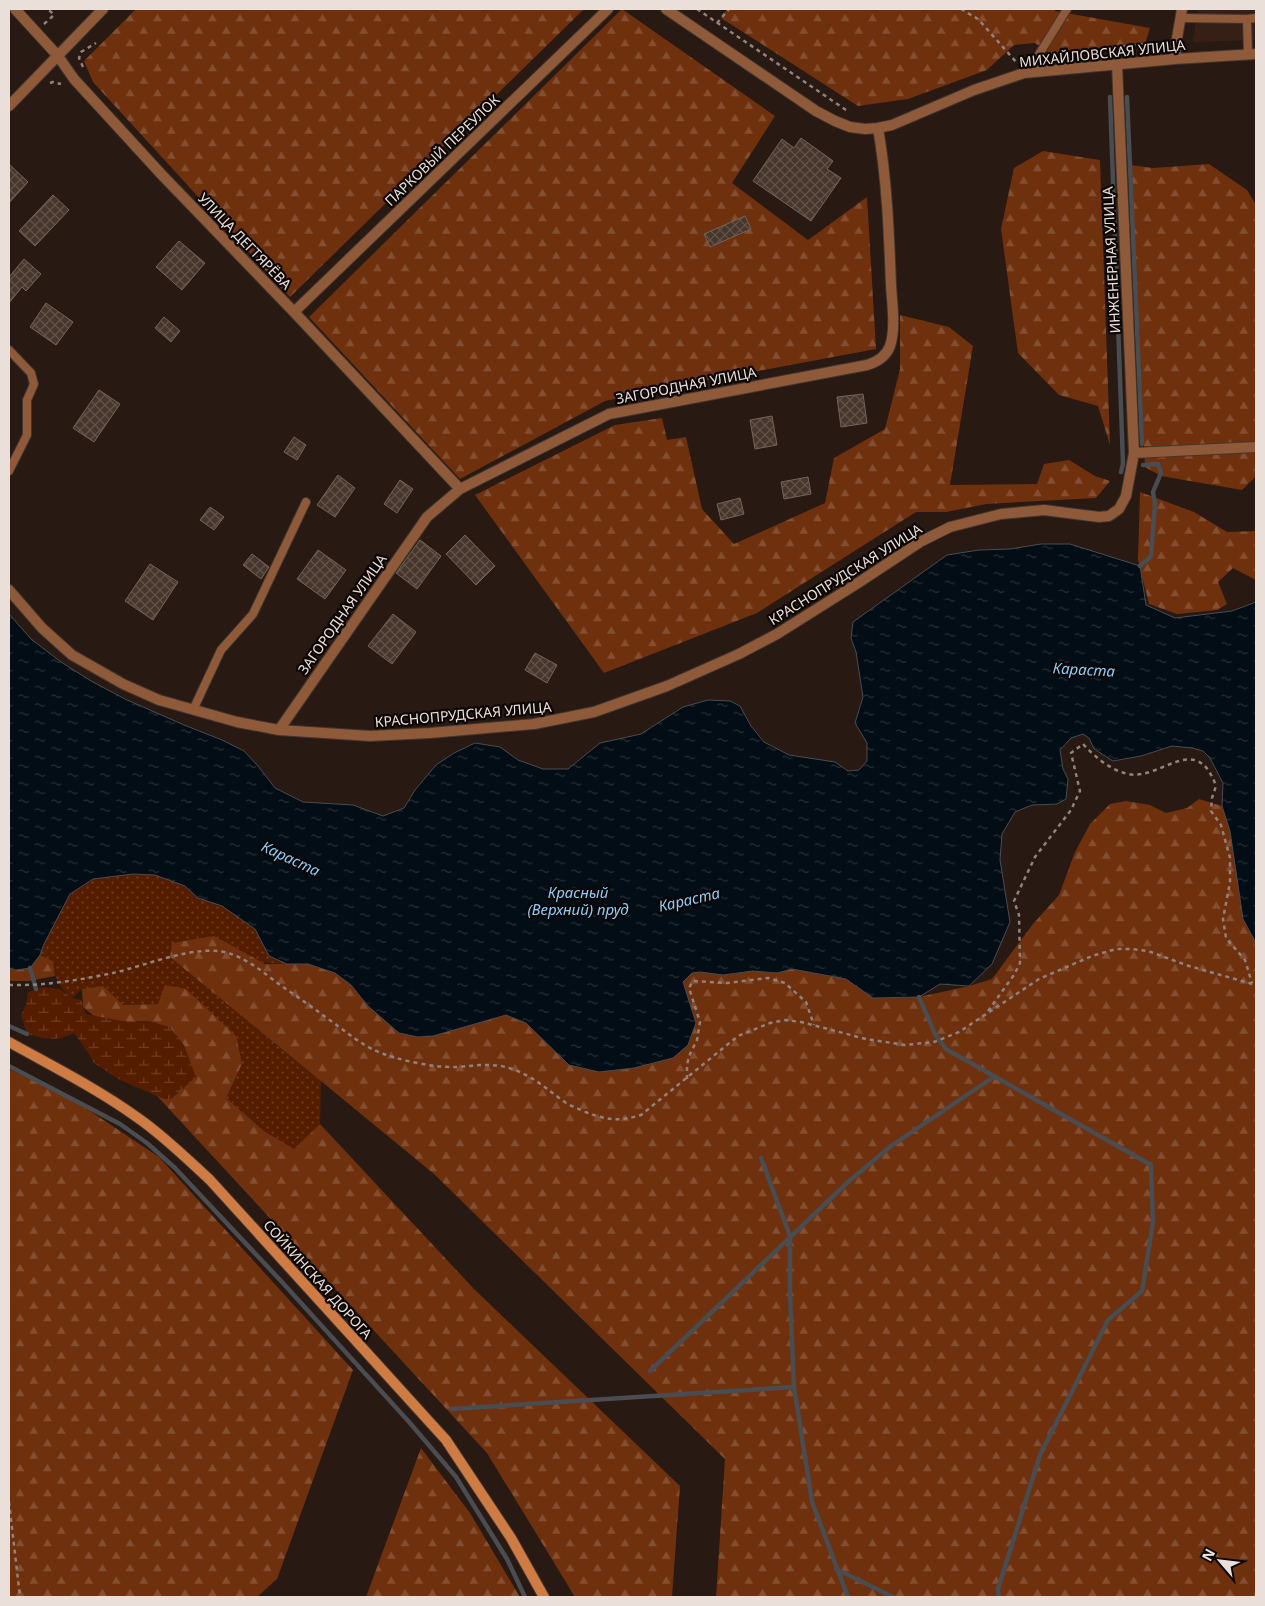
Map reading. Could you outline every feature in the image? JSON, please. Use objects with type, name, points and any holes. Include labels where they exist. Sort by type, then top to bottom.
[{"type":"main road","name":"СОЙКИНСКАЯ ДОРОГА","points":[[9,1042],[136,1117],[169,1142],[210,1180],[446,1440],[511,1538],[544,1597]]},
{"type":"street","name":"УЛИЦА ДЕГТЯРЁВА","points":[[14,9],[58,56],[74,79],[162,175],[460,489]]},
{"type":"street","points":[[9,106],[103,9]]},
{"type":"street","name":"ПАРКОВЫЙ ПЕРЕУЛОК","points":[[294,312],[608,9]]},
{"type":"street","name":"МИХАЙЛОВСКАЯ УЛИЦА","points":[[666,9],[816,110],[835,121],[865,129],[892,125],[1003,79],[1024,73],[1252,54]]},
{"type":"street","points":[[1175,59],[1181,13]]},
{"type":"street","name":"ИНЖЕНЕРНАЯ УЛИЦА","points":[[1116,65],[1134,453]]},
{"type":"street","name":"ЗАГОРОДНАЯ УЛИЦА","points":[[279,730],[427,517],[460,489],[609,414],[867,365],[876,362],[884,356],[890,347],[893,324],[882,152],[878,128]]},
{"type":"street","points":[[1134,453],[1256,447]]},
{"type":"street","name":"КРАСНОПРУДСКАЯ УЛИЦА","points":[[9,590],[42,628],[72,655],[123,684],[159,700],[193,710],[279,730],[370,736],[534,724],[594,712],[667,686],[739,654],[777,634],[920,542],[950,527],[1001,514],[1044,510],[1099,517],[1109,516],[1119,509],[1126,496],[1134,453]]},
{"type":"lane","points":[[1036,72],[1038,56],[1067,9]]},
{"type":"lane","points":[[1181,13],[1256,18]]},
{"type":"lane","points":[[1248,18],[1252,54]]},
{"type":"lane","points":[[9,350],[31,373],[34,384],[27,400],[27,435],[9,471]]},
{"type":"lane","points":[[193,710],[221,650],[253,614],[306,502]]},
{"type":"path","points":[[697,9],[851,113]]},
{"type":"path","points":[[717,23],[729,9]]},
{"type":"path","points":[[961,9],[978,20],[1016,63],[1036,72]]},
{"type":"path","points":[[986,1014],[1014,975],[1020,963],[1020,915],[1014,901],[1035,857],[1071,810],[1080,792],[1071,753],[1083,744],[1106,765],[1128,774],[1146,773],[1181,760],[1193,759],[1205,766],[1212,775],[1216,786],[1212,798],[1211,811],[1221,824],[1230,858],[1230,882],[1223,919],[1226,938],[1245,960],[1252,983]]},
{"type":"path","points":[[9,985],[78,980],[181,955],[213,951],[230,953],[253,964],[351,1036],[395,1058],[454,1067],[495,1065],[511,1068],[544,1085],[568,1104],[598,1117],[611,1120],[625,1120],[641,1115],[738,1036],[770,1023],[786,1020],[814,1025],[866,1039],[896,1043],[922,1044],[934,1042],[959,1032],[1039,979],[1092,956],[1116,949],[1148,951],[1189,966],[1256,985]]},
{"type":"path","points":[[687,1079],[687,1064],[697,1040],[700,1022],[690,988],[693,981],[727,983],[768,978],[784,983],[806,1002],[814,1025]]},
{"type":"path","points":[[9,1502],[20,1597]]},
{"type":"shaded area","points":[[1198,9],[1256,9],[1256,40],[1193,42]]},
{"type":"green space","points":[[136,9],[584,9],[290,297],[93,82],[84,61]]},
{"type":"green space","points":[[622,9],[775,116],[732,183],[808,240],[867,197],[876,349],[605,401],[460,479],[309,317]]},
{"type":"green space","points":[[727,9],[1055,9],[1055,11],[1150,28],[1145,44],[1083,52],[1051,54],[1035,43],[1014,45],[987,70],[908,99],[858,106],[721,18]]},
{"type":"green space","points":[[1043,151],[1100,160],[1110,445],[1098,406],[1059,395],[1018,353],[1001,229],[1014,168]]},
{"type":"green space","points":[[1209,164],[1247,190],[1256,205],[1256,476],[1242,490],[1161,476],[1145,467],[1130,165],[1153,168]]},
{"type":"green space","points":[[900,315],[949,327],[973,346],[950,485],[1037,484],[1044,464],[1069,460],[1095,476],[1110,481],[1096,498],[986,504],[946,512],[916,512],[757,613],[604,673],[475,495],[615,425],[662,418],[667,440],[686,437],[702,509],[734,544],[825,503],[834,458],[885,429],[900,369]]},
{"type":"green space","points":[[1140,492],[1194,512],[1227,532],[1256,531],[1256,580],[1233,568],[1218,582],[1227,604],[1217,610],[1177,614],[1149,604],[1138,560]]},
{"type":"green space","points":[[1199,799],[1222,806],[1230,831],[1243,919],[1256,943],[1256,1597],[716,1597],[725,1459],[434,1174],[170,957],[172,943],[214,936],[265,964],[308,964],[335,973],[351,985],[368,1006],[478,1022],[506,1015],[526,1023],[569,1065],[696,1023],[683,982],[692,973],[700,972],[723,975],[753,971],[777,973],[792,969],[846,979],[873,998],[919,997],[992,979],[1033,924],[1059,895],[1075,852],[1090,824],[1110,804],[1126,801],[1150,805],[1166,813],[1187,808]]},
{"type":"green space","points":[[132,874],[155,875],[185,886],[198,898],[222,906],[255,929],[269,956],[287,964],[170,957],[321,1081],[320,1124],[294,1150],[264,1131],[226,1098],[242,1064],[166,985],[158,1004],[123,1005],[82,989],[72,998],[63,990],[58,982],[53,961],[40,955],[70,894],[93,879]]},
{"type":"green space","points":[[40,955],[53,961],[55,976],[29,981],[9,981],[9,968],[16,970],[30,968]]},
{"type":"green space","points":[[165,985],[186,989],[236,1036],[242,1064],[226,1098],[264,1131],[294,1149],[320,1124],[474,1289],[680,1486],[672,1597],[575,1597],[487,1453],[133,1070],[117,1035],[83,1007],[82,989],[103,986],[123,1005],[158,1004]]},
{"type":"green space","points":[[44,987],[60,989],[72,998],[81,1000],[86,1014],[122,1021],[150,1021],[170,1027],[184,1045],[196,1077],[169,1101],[120,1080],[94,1063],[74,1033],[61,1038],[51,1039],[27,1034],[21,1015],[26,1005],[28,992]]},
{"type":"green space","points":[[9,1069],[72,1099],[159,1157],[353,1370],[277,1579],[257,1597],[9,1597]]},
{"type":"green space","points":[[421,1448],[470,1513],[520,1597],[366,1597]]},
{"type":"water","name":"Красный (Верхний) пруд","points":[[1041,544],[1070,544],[1140,566],[1146,605],[1175,618],[1232,611],[1256,602],[1256,943],[1243,919],[1230,831],[1222,806],[1223,783],[1210,758],[1203,751],[1172,746],[1141,756],[1113,761],[1094,749],[1089,738],[1083,734],[1071,738],[1060,750],[1063,769],[1068,779],[1066,799],[1057,804],[1032,805],[1015,812],[1002,834],[1000,860],[1010,922],[992,964],[969,986],[940,984],[919,997],[873,998],[846,979],[792,969],[777,973],[753,971],[723,975],[700,972],[692,973],[683,982],[696,1023],[688,1045],[673,1058],[634,1068],[599,1072],[569,1065],[526,1023],[506,1015],[433,1036],[418,1037],[399,1033],[368,1006],[351,985],[335,973],[308,964],[287,964],[269,956],[255,929],[222,906],[198,898],[185,886],[155,875],[133,874],[93,879],[70,894],[40,955],[30,968],[16,970],[9,968],[9,614],[31,639],[61,662],[91,681],[125,699],[244,751],[275,788],[303,802],[353,805],[383,816],[404,808],[415,790],[436,765],[454,753],[475,743],[500,747],[518,760],[543,769],[568,769],[600,743],[641,734],[683,707],[708,700],[730,701],[740,706],[751,726],[764,742],[789,755],[835,762],[848,771],[859,770],[867,761],[867,743],[855,723],[863,697],[856,652],[851,638],[853,622],[947,555]]},
{"type":"building","points":[[801,138],[833,161],[827,169],[841,178],[811,221],[753,181],[782,139],[794,148]]},
{"type":"building","points":[[9,164],[28,182],[9,203]]},
{"type":"building","points":[[53,195],[69,210],[35,246],[19,231]]},
{"type":"building","points":[[745,216],[751,229],[710,247],[704,234]]},
{"type":"building","points":[[179,241],[205,263],[182,290],[156,267]]},
{"type":"building","points":[[24,259],[41,274],[26,291],[22,287],[9,303],[9,277]]},
{"type":"building","points":[[46,303],[73,322],[56,345],[30,327]]},
{"type":"building","points":[[164,317],[180,331],[171,342],[155,328]]},
{"type":"building","points":[[99,390],[120,404],[94,442],[73,428]]},
{"type":"building","points":[[863,394],[867,423],[841,427],[837,397]]},
{"type":"building","points":[[772,416],[777,445],[755,449],[750,420]]},
{"type":"building","points":[[294,437],[306,445],[297,460],[284,452]]},
{"type":"building","points":[[338,475],[355,488],[335,517],[317,505]]},
{"type":"building","points":[[808,477],[811,494],[784,499],[781,482]]},
{"type":"building","points":[[400,480],[413,489],[397,513],[384,504]]},
{"type":"building","points":[[740,498],[744,514],[721,520],[717,504]]},
{"type":"building","points":[[210,507],[224,517],[214,530],[200,520]]},
{"type":"building","points":[[465,535],[495,566],[476,585],[446,554]]},
{"type":"building","points":[[420,540],[441,556],[417,589],[396,573]]},
{"type":"building","points":[[318,550],[346,570],[325,599],[297,579]]},
{"type":"building","points":[[252,554],[269,567],[261,579],[243,565]]},
{"type":"building","points":[[150,564],[178,582],[153,620],[125,601]]},
{"type":"building","points":[[393,614],[416,632],[392,664],[368,646]]},
{"type":"building","points":[[535,653],[557,665],[547,683],[525,670]]},
{"type":"waterway","points":[[1110,97],[1123,464],[1121,472]]},
{"type":"waterway","points":[[1127,97],[1142,444]]},
{"type":"waterway","points":[[1140,566],[1151,556],[1155,504],[1153,492],[1161,473],[1158,464],[1143,465]]},
{"type":"waterway","points":[[30,968],[36,989]]},
{"type":"waterway","points":[[919,997],[935,1034],[946,1049],[1151,1165],[1153,1222],[1142,1291],[1108,1320],[1040,1455],[998,1589],[999,1597]]},
{"type":"waterway","points":[[9,1026],[27,1034]]},
{"type":"waterway","points":[[9,1066],[120,1124],[147,1143],[175,1168],[281,1281],[410,1423],[456,1477],[507,1559],[525,1597]]},
{"type":"waterway","points":[[650,1371],[849,1181],[891,1146],[995,1076]]},
{"type":"waterway","points":[[761,1158],[790,1236],[790,1296],[794,1387],[812,1502],[848,1597]]},
{"type":"waterway","points":[[451,1409],[794,1387]]},
{"type":"waterway","points":[[836,1569],[893,1597]]},
{"type":"water label","name":"Караста","points":[[1084,669]]},
{"type":"water label","name":"Караста","points":[[291,858]]},
{"type":"water label","name":"Караста","points":[[689,899]]}]
